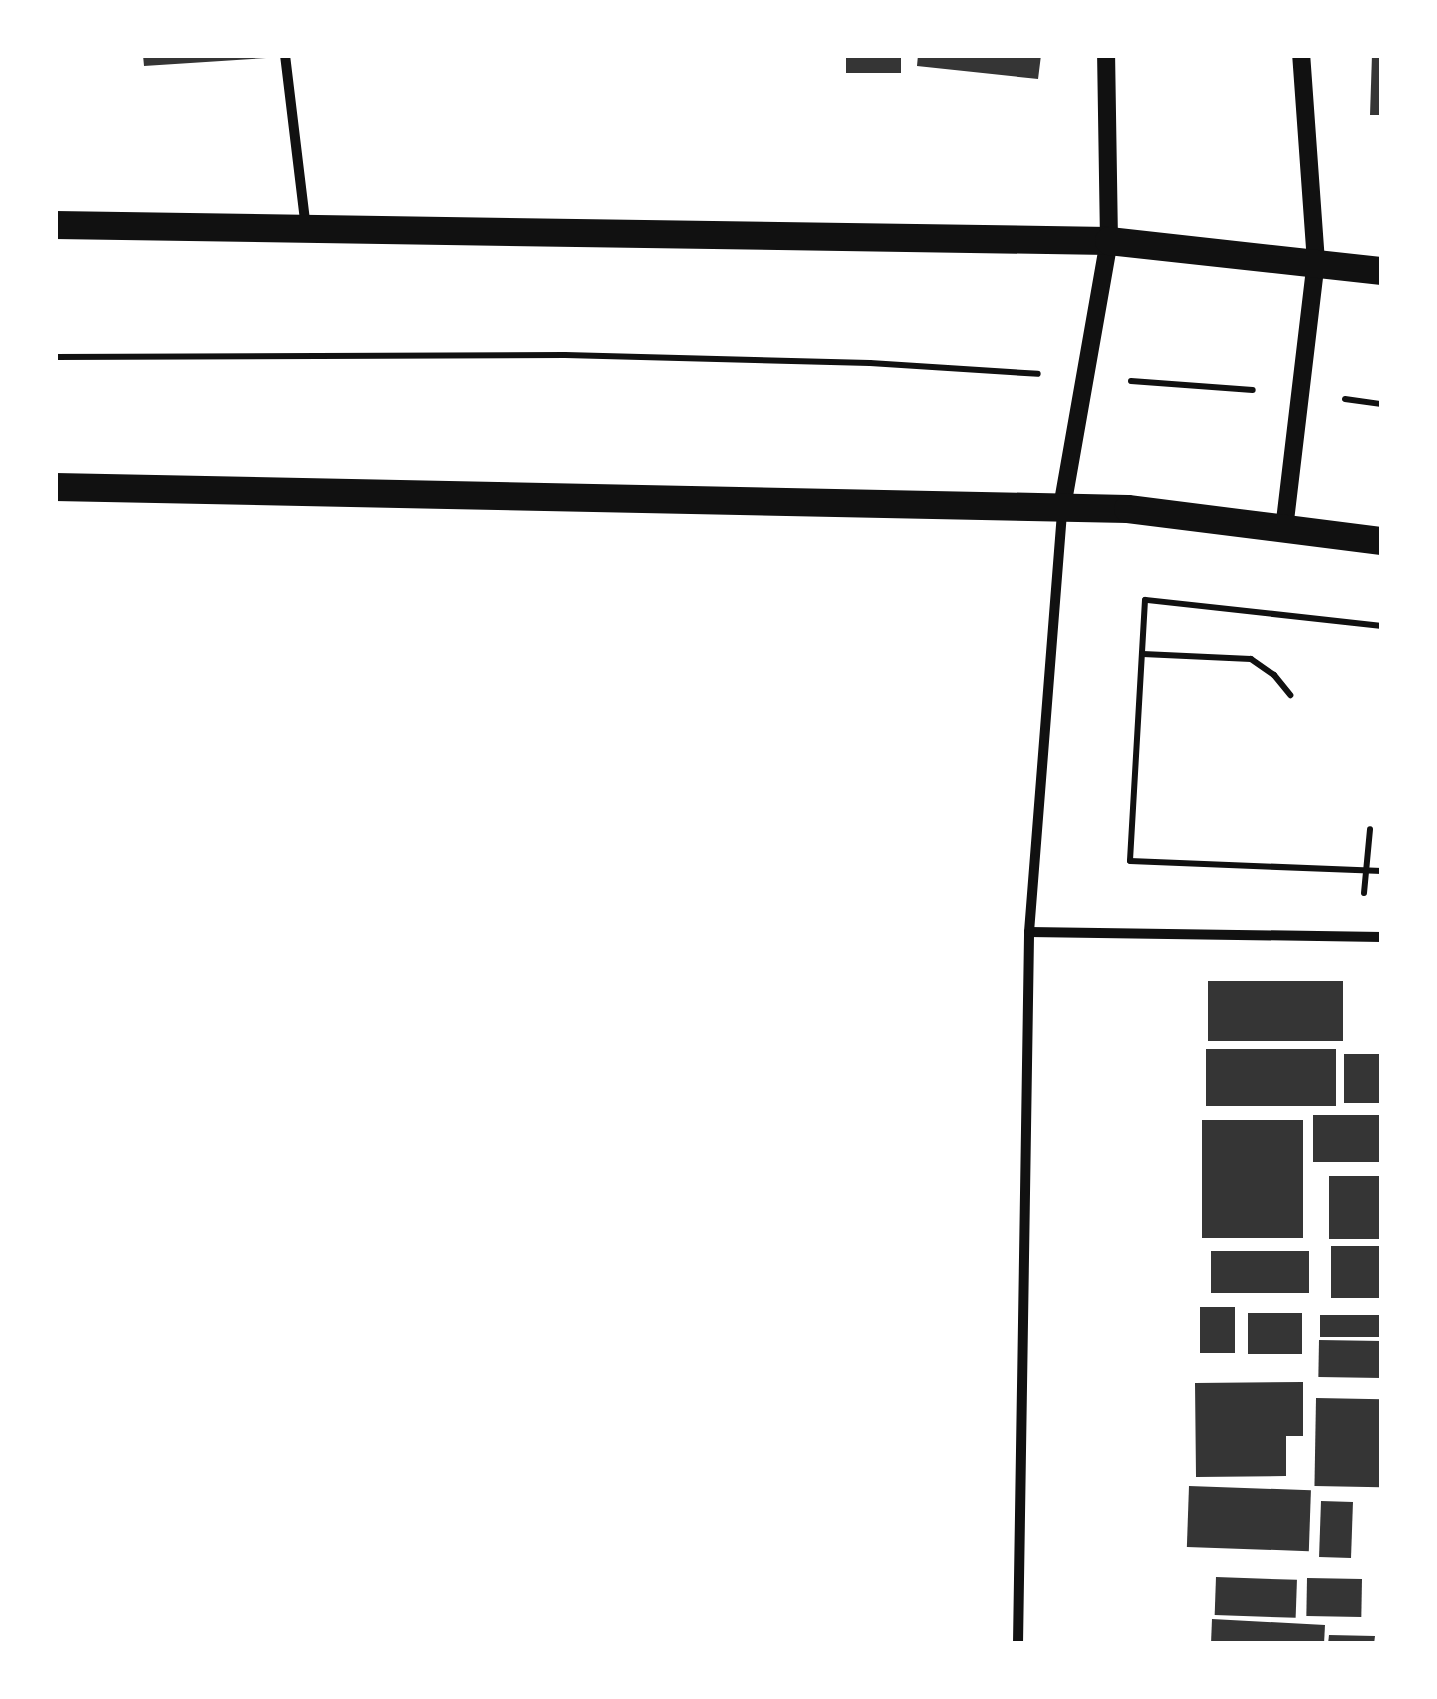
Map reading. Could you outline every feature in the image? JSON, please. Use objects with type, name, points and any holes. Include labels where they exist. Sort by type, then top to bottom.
[{"type":"highway","points":[[55,225],[1109,241],[1382,272]]},
{"type":"highway","points":[[55,487],[1128,509],[1382,541]]},
{"type":"street","points":[[285,55],[306,229]]},
{"type":"street","points":[[1018,1644],[1029,932],[1062,507],[1109,241],[1106,55]]},
{"type":"street","points":[[1284,529],[1316,262],[1301,55]]},
{"type":"street","points":[[1029,932],[1382,937]]},
{"type":"path","points":[[55,358],[564,355],[870,363],[1302,394],[1382,404]]},
{"type":"path","points":[[1382,626],[1146,600],[1130,861],[1382,871]]},
{"type":"path","points":[[1143,654],[1251,659],[1274,675],[1290,695]]},
{"type":"path","points":[[1362,937],[1370,829]]},
{"type":"building","points":[[143,55],[266,55],[266,58],[144,66]]},
{"type":"building","points":[[846,55],[901,55],[901,73],[846,73]]},
{"type":"building","points":[[918,55],[1041,55],[1038,79],[917,66]]},
{"type":"building","points":[[1372,55],[1382,55],[1382,115],[1370,115]]},
{"type":"building","points":[[1208,981],[1343,981],[1343,1041],[1208,1041]]},
{"type":"building","points":[[1206,1049],[1336,1049],[1336,1106],[1206,1106]]},
{"type":"building","points":[[1344,1054],[1382,1054],[1382,1103],[1344,1103]]},
{"type":"building","points":[[1313,1115],[1381,1115],[1381,1162],[1313,1162]]},
{"type":"building","points":[[1202,1120],[1303,1120],[1303,1238],[1202,1238]]},
{"type":"building","points":[[1329,1176],[1382,1176],[1382,1239],[1329,1239]]},
{"type":"building","points":[[1331,1246],[1382,1246],[1382,1298],[1331,1298]]},
{"type":"building","points":[[1211,1251],[1309,1251],[1309,1293],[1211,1293]]},
{"type":"building","points":[[1200,1307],[1235,1307],[1235,1353],[1200,1353]]},
{"type":"building","points":[[1248,1313],[1302,1313],[1302,1354],[1248,1354]]},
{"type":"building","points":[[1320,1315],[1382,1315],[1382,1337],[1320,1337]]},
{"type":"building","points":[[1319,1340],[1382,1341],[1381,1378],[1318,1377]]},
{"type":"building","points":[[1303,1382],[1303,1436],[1286,1436],[1286,1476],[1196,1477],[1195,1383]]},
{"type":"building","points":[[1316,1398],[1382,1399],[1380,1487],[1314,1486]]},
{"type":"building","points":[[1189,1486],[1311,1490],[1309,1551],[1187,1547]]},
{"type":"building","points":[[1321,1501],[1353,1502],[1351,1558],[1319,1557]]},
{"type":"building","points":[[1216,1577],[1297,1580],[1296,1618],[1215,1615]]},
{"type":"building","points":[[1307,1578],[1362,1579],[1361,1617],[1306,1616]]},
{"type":"building","points":[[1212,1619],[1325,1625],[1324,1644],[1211,1644]]},
{"type":"building","points":[[1329,1635],[1375,1636],[1374,1644],[1328,1644]]}]
